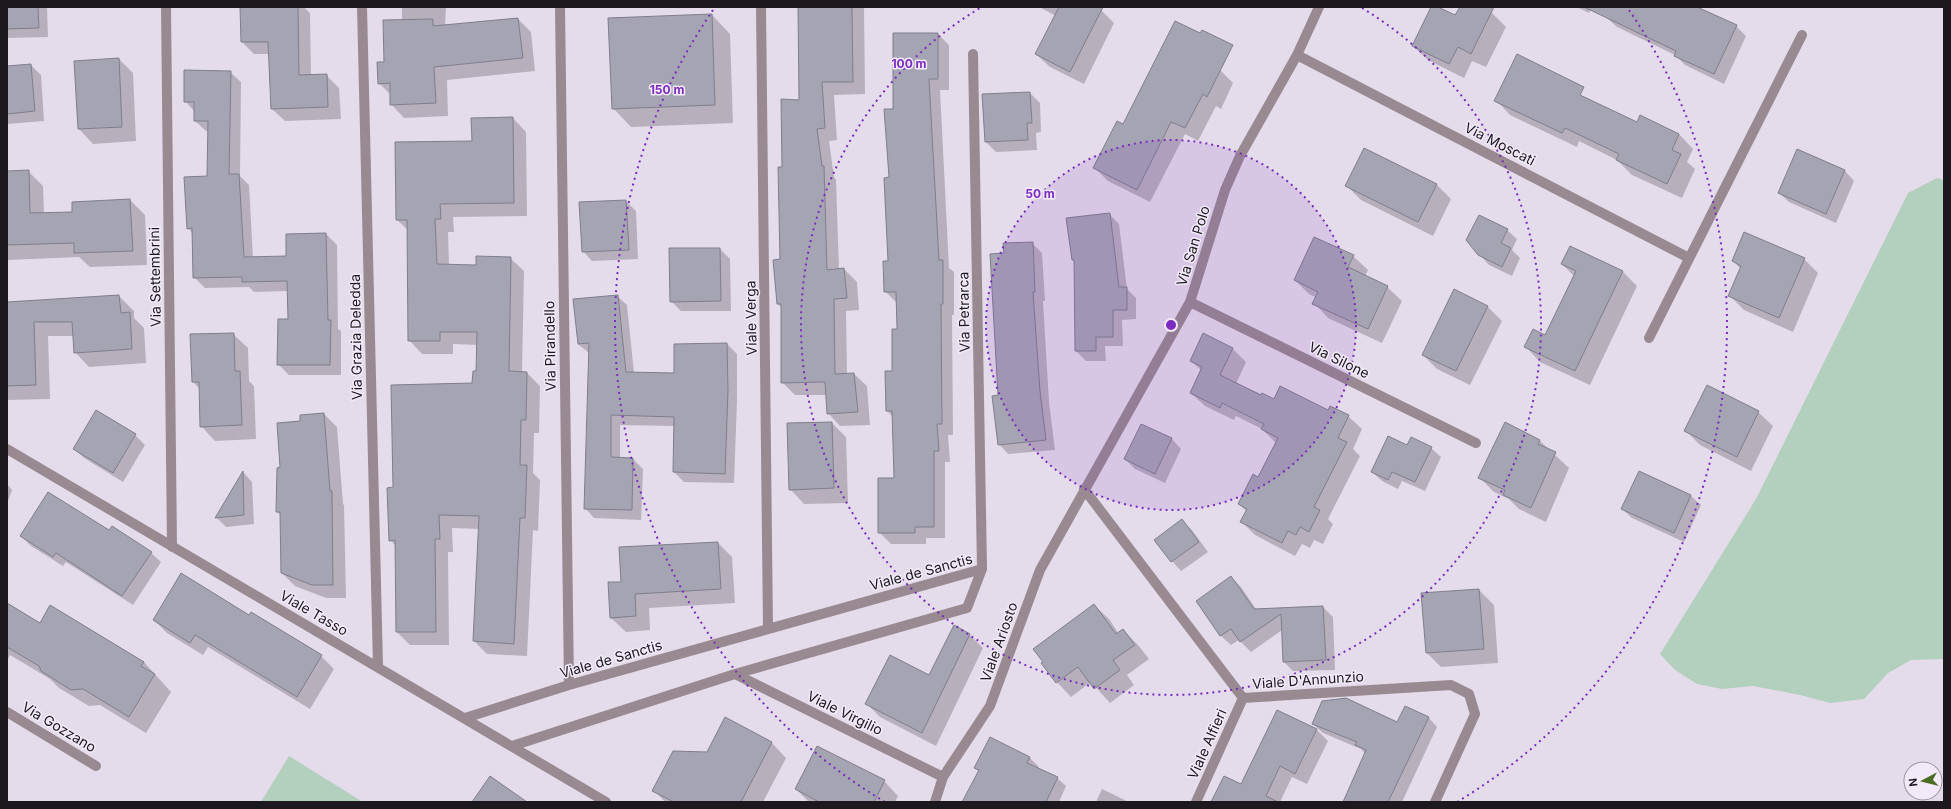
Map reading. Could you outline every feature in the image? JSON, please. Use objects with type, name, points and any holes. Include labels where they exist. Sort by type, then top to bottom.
[{"type":"street","name":"Via Settembrini","points":[[166,7],[172,547]]},
{"type":"street","name":"Via Grazia Deledda","points":[[362,7],[378,666]]},
{"type":"street","name":"Via Pirandello","points":[[560,7],[569,685]]},
{"type":"street","name":"Viale Verga","points":[[761,7],[768,629]]},
{"type":"street","name":"Via San Polo","points":[[1084,490],[1190,302],[1225,190],[1240,156],[1297,55],[1319,7]]},
{"type":"street","points":[[1649,338],[1802,35]]},
{"type":"street","name":"Via Petrarca","points":[[973,54],[982,568]]},
{"type":"street","name":"Via Moscati","points":[[1297,55],[1689,258]]},
{"type":"street","name":"Via Silone","points":[[1190,302],[1476,443]]},
{"type":"street","name":"Viale Tasso","points":[[7,449],[172,547],[378,666],[606,802]]},
{"type":"street","name":"Viale D'Annunzio","points":[[1084,490],[1243,698],[1451,685],[1469,694],[1475,714],[1435,802]]},
{"type":"street","name":"Viale Ariosto","points":[[935,802],[943,777],[990,706],[1040,570],[1084,490]]},
{"type":"street","name":"Viale de Sanctis","points":[[465,718],[569,685],[982,568]]},
{"type":"street","name":"Viale de Sanctis","points":[[512,746],[735,674],[967,608],[982,568]]},
{"type":"street","name":"Viale Virgilio","points":[[735,674],[943,777]]},
{"type":"street","name":"Viale Alfieri","points":[[1196,802],[1243,698]]},
{"type":"street","name":"Via Gozzano","points":[[7,712],[96,766]]},
{"type":"green space","points":[[1937,178],[1944,180],[1944,659],[1911,660],[1888,673],[1864,699],[1830,703],[1800,695],[1753,686],[1722,689],[1697,684],[1675,670],[1660,654],[1756,499],[1908,193]]},
{"type":"green space","points":[[289,756],[363,802],[261,802]]},
{"type":"building","points":[[7,7],[38,7],[39,28],[7,29]]},
{"type":"building","points":[[240,7],[298,7],[299,75],[327,74],[328,107],[271,109],[268,42],[241,42]]},
{"type":"building","points":[[798,7],[852,7],[853,82],[822,82],[825,128],[817,129],[822,166],[824,166],[827,270],[844,268],[847,298],[834,299],[835,374],[854,373],[858,412],[827,414],[825,382],[781,383],[781,304],[777,304],[773,260],[780,259],[778,167],[782,167],[781,99],[799,100]]},
{"type":"building","points":[[1059,7],[1103,7],[1070,72],[1035,54]]},
{"type":"building","points":[[1431,7],[1438,7],[1455,15],[1460,7],[1494,7],[1471,54],[1458,47],[1449,64],[1412,46]]},
{"type":"building","points":[[1584,7],[1697,7],[1737,25],[1714,74],[1674,56],[1676,51]]},
{"type":"building","points":[[712,14],[715,105],[612,109],[608,18]]},
{"type":"building","points":[[518,18],[523,58],[434,67],[436,103],[390,105],[390,83],[378,84],[377,62],[384,62],[383,20],[433,19],[433,26]]},
{"type":"building","points":[[1175,21],[1200,33],[1202,30],[1233,45],[1207,97],[1203,94],[1185,128],[1171,122],[1137,190],[1093,168],[1117,121],[1123,124]]},
{"type":"building","points":[[893,33],[938,33],[938,79],[929,79],[939,260],[943,260],[943,304],[941,304],[942,424],[937,424],[939,451],[934,451],[934,527],[915,527],[915,533],[878,533],[878,478],[894,478],[892,411],[886,411],[885,371],[892,371],[892,329],[897,329],[896,292],[884,292],[883,261],[888,261],[884,178],[889,177],[884,109],[893,109]]},
{"type":"building","points":[[1517,54],[1584,87],[1580,95],[1637,122],[1640,115],[1679,134],[1672,150],[1681,154],[1667,184],[1616,160],[1619,154],[1565,128],[1562,133],[1494,101]]},
{"type":"building","points":[[119,58],[122,127],[78,129],[74,61]]},
{"type":"building","points":[[31,64],[35,111],[7,114],[7,66]]},
{"type":"building","points":[[184,70],[231,71],[229,174],[239,174],[244,257],[286,256],[286,234],[326,233],[328,320],[331,320],[330,365],[277,365],[278,319],[288,319],[287,281],[242,282],[242,277],[193,278],[192,228],[187,229],[184,177],[207,176],[208,121],[194,121],[194,102],[184,102]]},
{"type":"building","points":[[1030,92],[1032,123],[1027,123],[1028,140],[985,142],[982,94]]},
{"type":"building","points":[[513,117],[514,203],[440,204],[441,219],[435,219],[437,264],[476,265],[476,256],[511,257],[509,371],[527,372],[526,420],[521,420],[520,465],[527,465],[525,518],[520,518],[514,644],[473,641],[479,516],[439,515],[440,539],[435,539],[436,632],[396,632],[395,540],[389,541],[387,488],[393,487],[391,385],[472,383],[473,371],[476,371],[477,332],[440,332],[440,341],[408,341],[407,220],[396,220],[395,142],[472,141],[471,118]]},
{"type":"building","points":[[1364,148],[1437,184],[1418,222],[1345,186]]},
{"type":"building","points":[[1797,149],[1845,170],[1826,214],[1778,193]]},
{"type":"building","points":[[29,170],[30,213],[72,212],[72,202],[130,199],[133,251],[74,253],[74,243],[7,245],[7,171]]},
{"type":"building","points":[[626,200],[629,250],[582,252],[579,202]]},
{"type":"building","points":[[1110,213],[1119,287],[1127,287],[1127,310],[1113,310],[1113,337],[1096,337],[1096,351],[1075,351],[1074,260],[1072,260],[1066,218]]},
{"type":"building","points":[[1479,215],[1508,229],[1501,243],[1511,248],[1502,267],[1478,255],[1466,240]]},
{"type":"building","points":[[1744,232],[1805,258],[1779,318],[1728,296],[1741,266],[1732,261]]},
{"type":"building","points":[[1314,237],[1354,255],[1348,267],[1388,286],[1368,329],[1312,304],[1318,292],[1294,280]]},
{"type":"building","points":[[1033,242],[1035,292],[1033,292],[1040,391],[1046,440],[998,445],[992,396],[998,395],[990,254],[1004,253],[1003,243]]},
{"type":"building","points":[[1570,246],[1623,271],[1575,371],[1524,347],[1533,329],[1545,335],[1576,271],[1561,264]]},
{"type":"building","points":[[669,248],[720,248],[721,301],[670,302]]},
{"type":"building","points":[[1454,289],[1488,306],[1456,371],[1422,355]]},
{"type":"building","points":[[119,295],[121,313],[130,312],[132,349],[74,353],[72,322],[34,322],[36,385],[7,386],[7,302]]},
{"type":"building","points":[[618,295],[626,372],[674,373],[674,344],[727,343],[728,391],[725,474],[673,472],[674,417],[611,415],[611,457],[633,458],[632,510],[584,509],[589,343],[578,344],[573,299]]},
{"type":"building","points":[[234,333],[235,371],[240,371],[242,425],[200,427],[199,382],[192,382],[190,334]]},
{"type":"building","points":[[1203,333],[1233,348],[1220,375],[1261,395],[1262,393],[1274,399],[1280,386],[1328,410],[1330,406],[1349,415],[1338,438],[1347,442],[1314,507],[1320,510],[1309,532],[1300,527],[1296,535],[1288,531],[1282,543],[1240,522],[1247,509],[1238,504],[1253,474],[1258,477],[1278,438],[1261,429],[1264,424],[1222,403],[1220,408],[1190,393],[1202,367],[1190,361]]},
{"type":"building","points":[[1707,385],[1759,411],[1737,457],[1684,431]]},
{"type":"building","points":[[96,410],[136,434],[113,473],[73,449]]},
{"type":"building","points":[[324,413],[330,491],[332,491],[333,585],[312,585],[281,573],[280,512],[276,512],[277,468],[280,467],[277,423],[300,421],[300,415]]},
{"type":"building","points":[[832,422],[834,488],[789,490],[787,423]]},
{"type":"building","points":[[1505,422],[1540,440],[1538,444],[1556,452],[1531,508],[1503,495],[1505,490],[1478,478]]},
{"type":"building","points":[[1141,424],[1172,438],[1155,474],[1124,459]]},
{"type":"building","points":[[1388,436],[1407,445],[1411,437],[1432,447],[1415,482],[1392,472],[1388,480],[1371,472]]},
{"type":"building","points":[[243,471],[244,515],[215,518]]},
{"type":"building","points":[[1639,471],[1691,495],[1674,533],[1621,509]]},
{"type":"building","points":[[48,492],[109,530],[112,526],[152,552],[122,596],[56,553],[53,557],[20,536]]},
{"type":"building","points":[[1182,519],[1199,542],[1171,562],[1154,540]]},
{"type":"building","points":[[718,542],[721,589],[635,594],[636,616],[610,618],[608,582],[621,582],[619,547]]},
{"type":"building","points":[[181,573],[249,615],[251,612],[322,655],[297,697],[195,635],[190,643],[153,620]]},
{"type":"building","points":[[1231,576],[1254,609],[1323,606],[1326,660],[1283,662],[1281,614],[1240,642],[1231,629],[1220,636],[1196,601]]},
{"type":"building","points":[[1479,589],[1484,649],[1426,653],[1421,593]]},
{"type":"building","points":[[7,603],[40,623],[50,605],[144,662],[141,666],[155,674],[129,717],[83,689],[71,690],[41,671],[39,666],[7,647]]},
{"type":"building","points":[[1094,604],[1116,634],[1123,629],[1135,645],[1113,660],[1120,670],[1094,689],[1078,667],[1056,683],[1041,663],[1043,662],[1033,649]]},
{"type":"building","points":[[954,625],[970,634],[922,733],[865,704],[890,655],[929,675]]},
{"type":"building","points":[[1346,698],[1397,722],[1405,706],[1429,717],[1388,802],[1343,802],[1366,750],[1355,745],[1357,742],[1312,724],[1322,701]]},
{"type":"building","points":[[1277,710],[1317,729],[1295,774],[1280,766],[1266,796],[1278,802],[1211,802],[1224,776],[1241,784]]},
{"type":"building","points":[[725,717],[772,742],[741,802],[674,802],[652,791],[673,751],[707,752]]},
{"type":"building","points":[[990,737],[1030,757],[1027,763],[1058,777],[1046,802],[962,802],[979,770],[974,768]]},
{"type":"building","points":[[817,746],[885,780],[874,802],[819,802],[795,789]]},
{"type":"building","points":[[490,776],[527,802],[472,802]]}]
